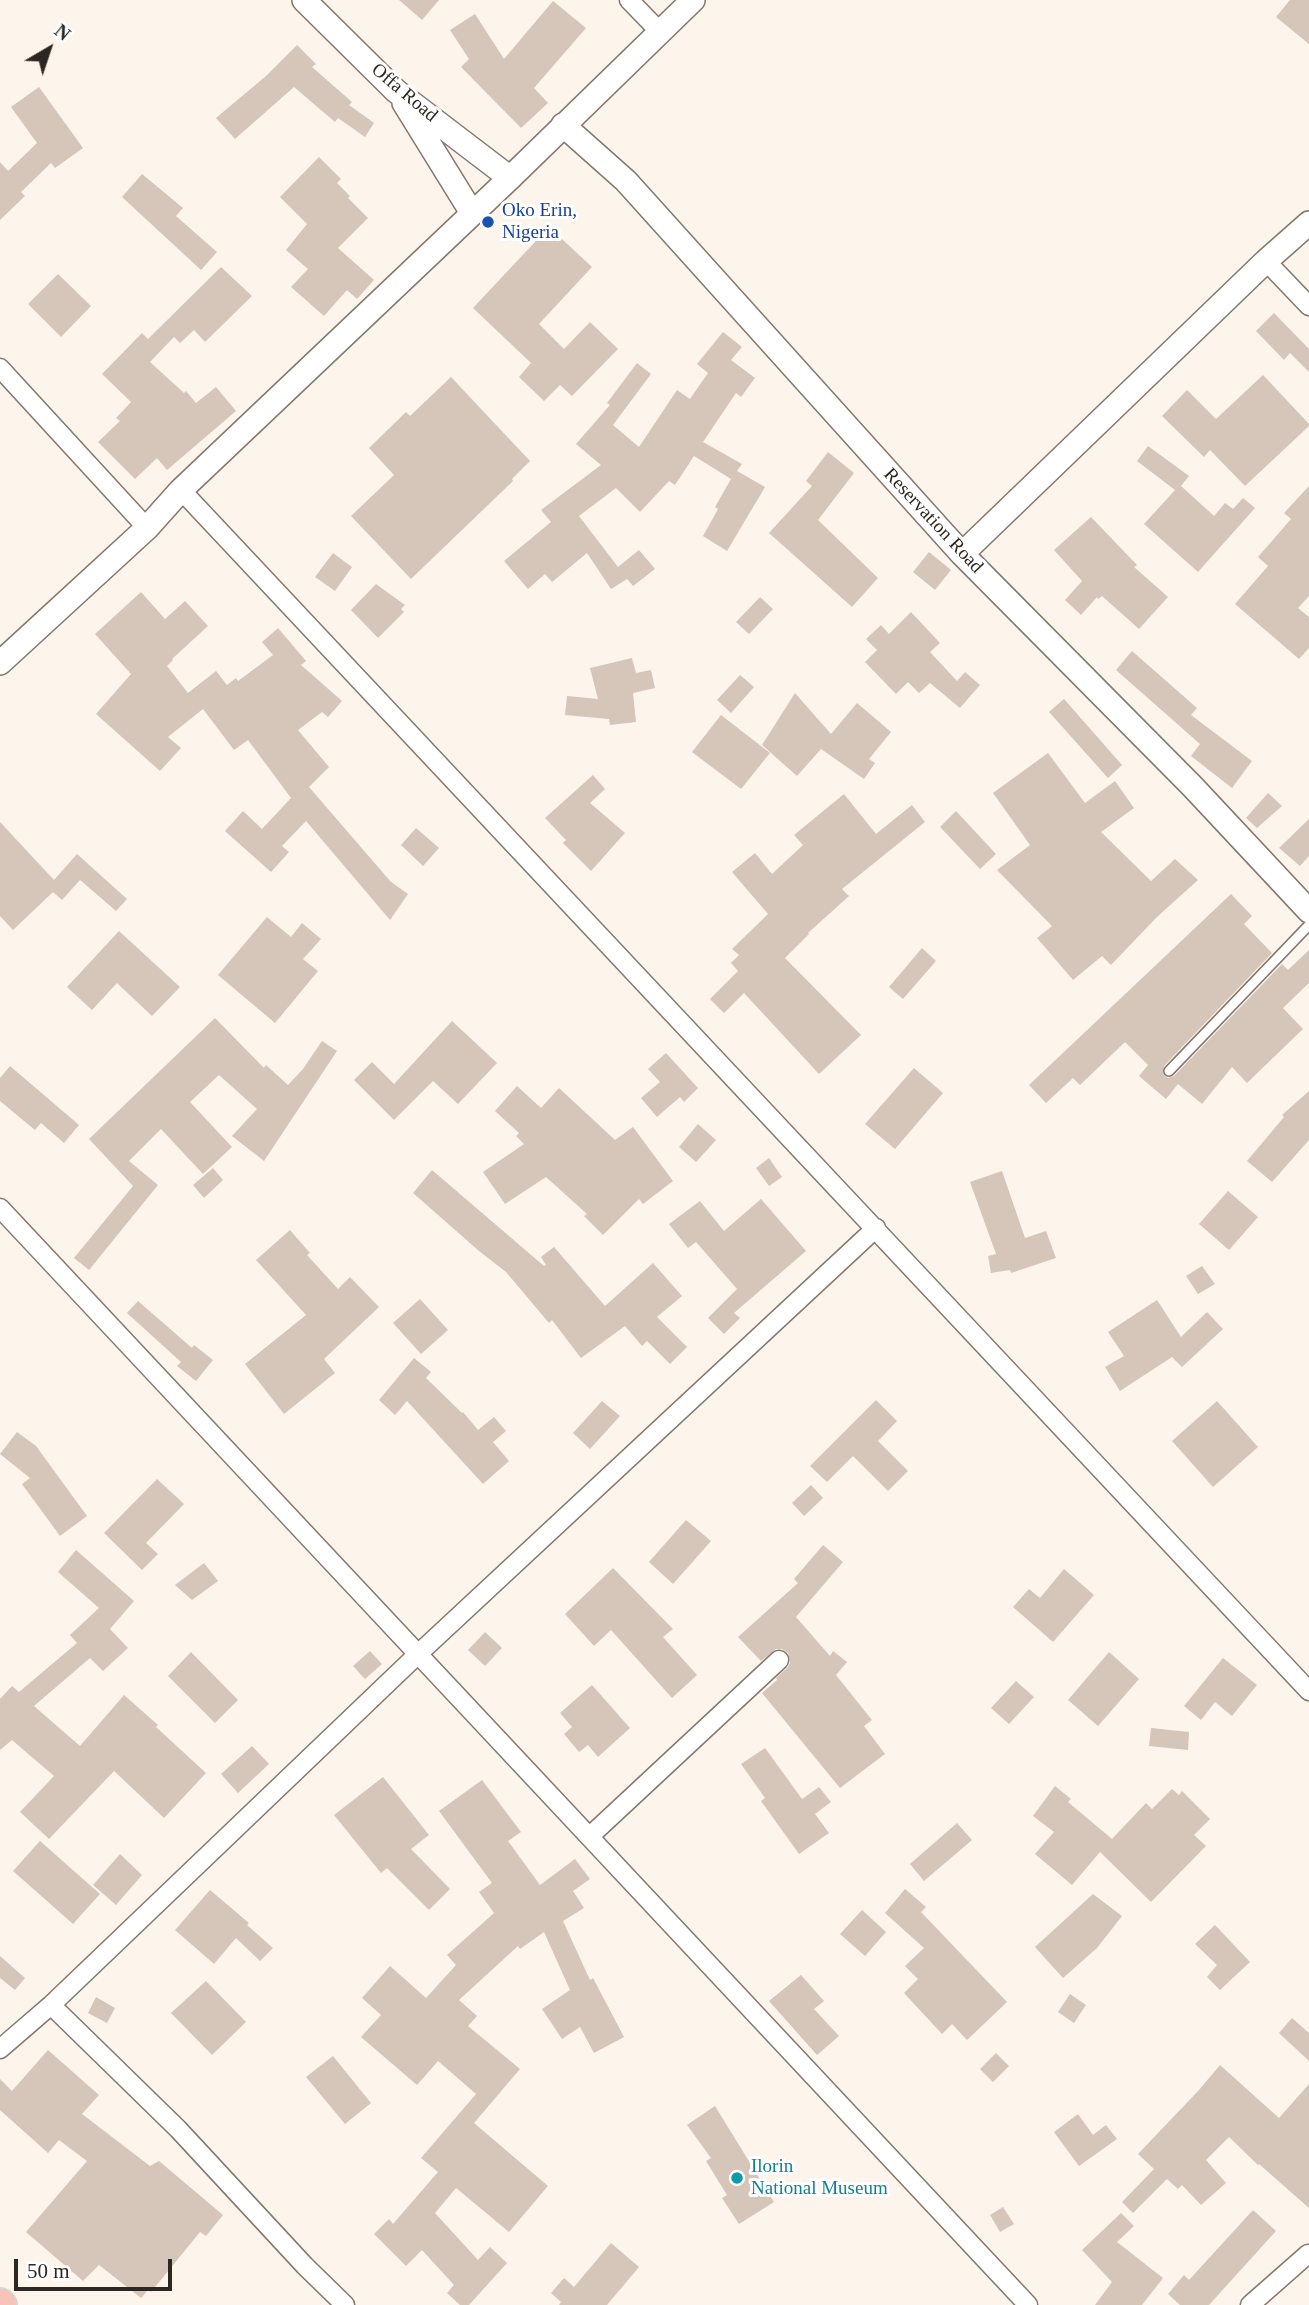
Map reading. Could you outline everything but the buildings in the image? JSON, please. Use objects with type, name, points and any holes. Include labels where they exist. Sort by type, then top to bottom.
[{"type":"street","name":"Offa Road","points":[[304,0],[396,91],[510,178]]},
{"type":"street","points":[[629,0],[660,32]]},
{"type":"street","points":[[0,663],[148,528],[181,490],[693,0]]},
{"type":"street","points":[[396,91],[471,214]]},
{"type":"street","name":"Reservation Road","points":[[563,125],[626,181],[962,554],[1193,787],[1309,911]]},
{"type":"street","points":[[962,554],[1266,261],[1309,223]]},
{"type":"street","points":[[1266,261],[1309,306]]},
{"type":"street","points":[[0,368],[148,528]]},
{"type":"street","points":[[181,490],[1309,1690]]},
{"type":"street","points":[[0,1208],[1028,2305]]},
{"type":"street","points":[[0,2049],[51,2005],[417,1655],[876,1228]]},
{"type":"street","points":[[590,1836],[779,1660]]},
{"type":"street","points":[[51,2005],[178,2129],[305,2266],[345,2305]]},
{"type":"street","points":[[1250,2305],[1308,2253]]},
{"type":"lane","points":[[1169,1071],[1309,925]]},
{"type":"place","name":"Oko Erin, Nigeria","points":[[488,222]]},
{"type":"place","name":"Ilorin National Museum","points":[[737,2178]]}]
